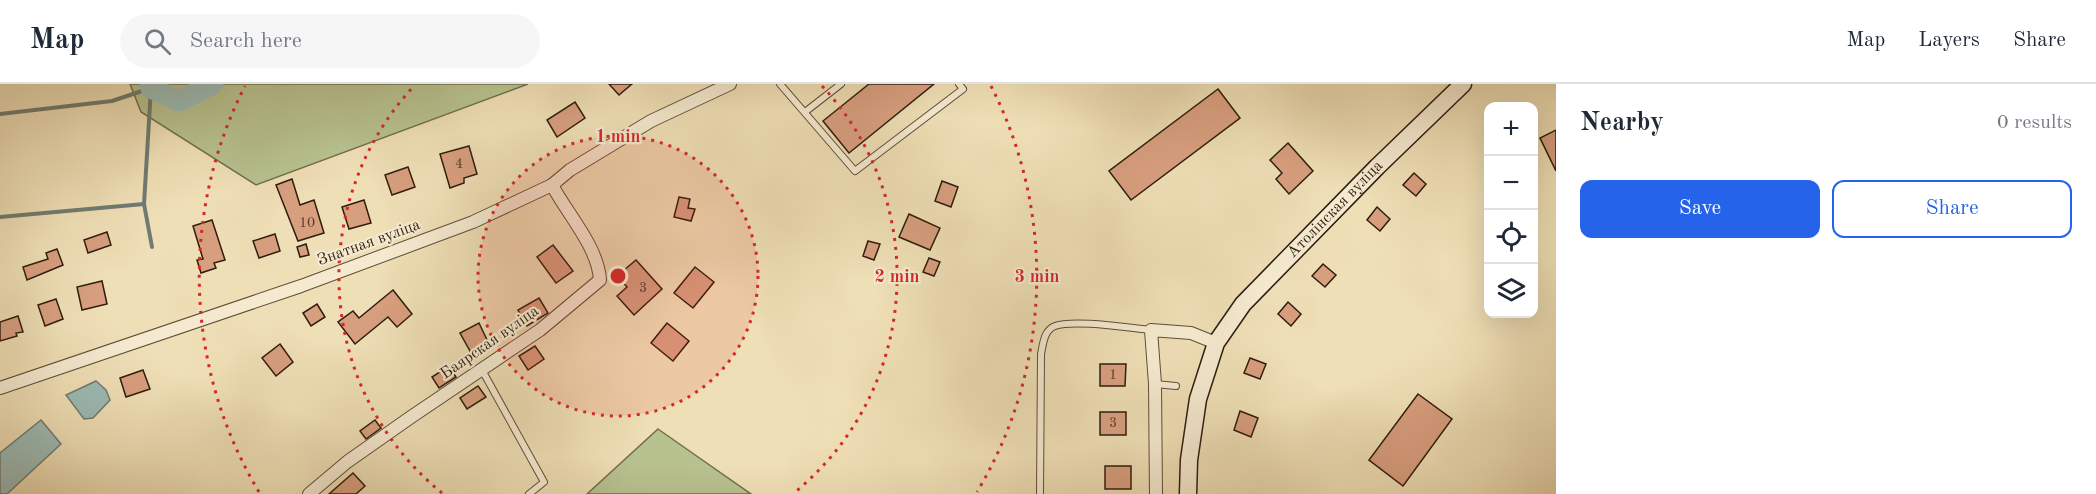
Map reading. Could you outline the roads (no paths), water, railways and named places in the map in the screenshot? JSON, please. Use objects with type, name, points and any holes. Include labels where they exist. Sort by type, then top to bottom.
[{"type":"street","name":"Знатная вуліца","points":[[0,388],[373,260],[473,222],[552,185],[570,170],[651,121],[730,84]]},
{"type":"street","name":"Атолінская вуліца","points":[[1188,494],[1189,460],[1198,399],[1216,343],[1244,304],[1377,167],[1463,84]]},
{"type":"street","name":"Баярская вуліца","points":[[309,494],[356,456],[540,330],[600,280],[599,263],[591,246],[567,214],[552,185]]},
{"type":"street","points":[[1156,494],[1155,384],[1150,330],[1191,333],[1216,343]]},
{"type":"lane","points":[[780,84],[855,171],[963,89],[959,84]]},
{"type":"lane","points":[[805,112],[841,84]]},
{"type":"lane","points":[[1040,494],[1041,354],[1044,336],[1054,326],[1074,324],[1150,330]]},
{"type":"lane","points":[[482,370],[544,482],[529,494]]},
{"type":"lane","points":[[1155,384],[1176,386]]},
{"type":"water","points":[[96,381],[106,390],[110,400],[93,418],[84,419],[66,395]]},
{"type":"water","points":[[41,420],[61,444],[7,494],[0,494],[0,453]]},
{"type":"waterway","points":[[150,84],[151,88],[179,101],[213,84]]},
{"type":"waterway","points":[[0,114],[112,101],[151,88],[144,204],[0,217]]},
{"type":"waterway","points":[[144,204],[152,247]]}]
